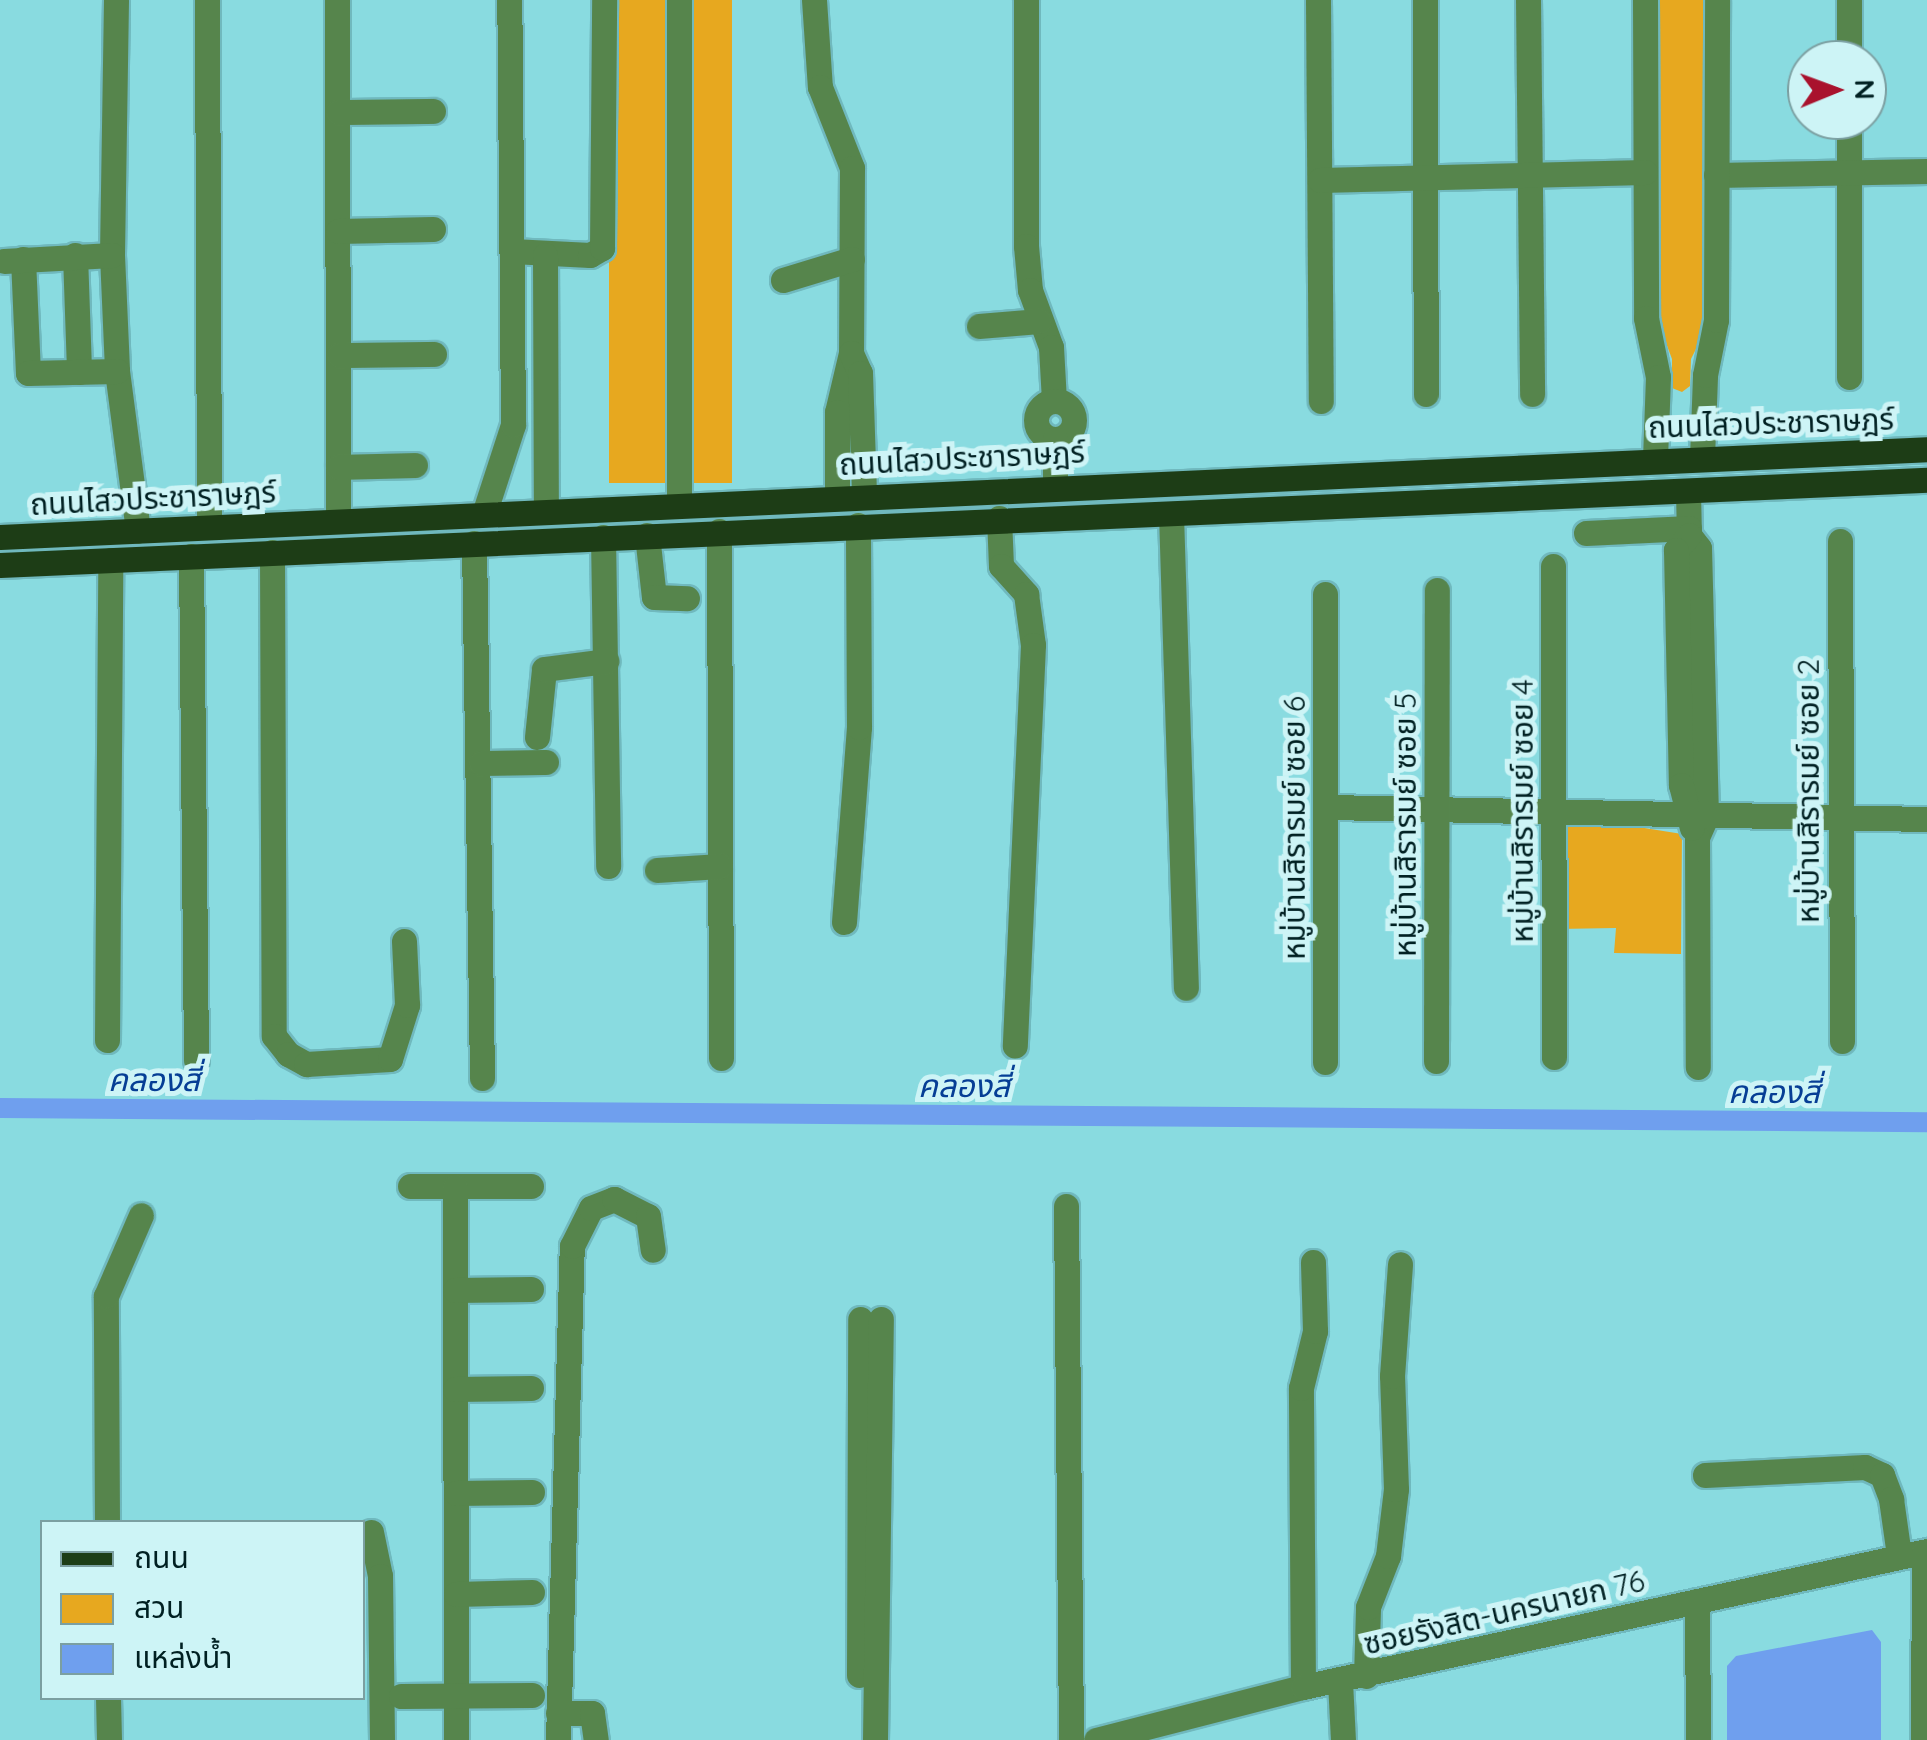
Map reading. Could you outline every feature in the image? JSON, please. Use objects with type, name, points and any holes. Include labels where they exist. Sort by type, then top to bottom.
[{"type":"main road","name":"ถนนไสวประชาราษฎร์","points":[[0,538],[837,496],[1927,449]]},
{"type":"main road","points":[[1447,469],[1450,502]]},
{"type":"main road","name":"ถนนไสวประชาราษฎร์","points":[[0,565],[1927,480]]},
{"type":"street","points":[[116,0],[112,255],[117,371],[138,531]]},
{"type":"street","points":[[208,0],[208,528]]},
{"type":"street","points":[[338,0],[338,521]]},
{"type":"street","points":[[484,514],[513,425],[508,0]]},
{"type":"street","points":[[512,251],[590,255],[604,242],[604,0]]},
{"type":"street","points":[[678,504],[679,0]]},
{"type":"street","points":[[814,0],[820,87],[852,168],[851,353],[837,412],[837,496]]},
{"type":"street","points":[[1026,0],[1026,246],[1038,321],[1052,347],[1054,400],[1068,406],[1074,419],[1068,433],[1055,439],[1056,486]]},
{"type":"street","points":[[1318,0],[1321,402]]},
{"type":"street","points":[[1424,0],[1426,394]]},
{"type":"street","points":[[1528,0],[1532,394]]},
{"type":"street","points":[[1645,0],[1646,318],[1658,404],[1655,460]]},
{"type":"street","points":[[1702,458],[1716,320],[1717,0]]},
{"type":"street","points":[[1849,0],[1849,40]]},
{"type":"street","points":[[338,112],[433,110]]},
{"type":"street","points":[[1849,140],[1849,376]]},
{"type":"street","points":[[1716,176],[1927,171]]},
{"type":"street","points":[[1320,180],[1426,174],[1645,172]]},
{"type":"street","points":[[338,231],[433,229]]},
{"type":"street","points":[[112,255],[13,260],[28,373],[117,371]]},
{"type":"street","points":[[545,255],[546,511]]},
{"type":"street","points":[[75,256],[79,372]]},
{"type":"street","points":[[784,280],[852,259]]},
{"type":"street","points":[[979,326],[1038,321]]},
{"type":"street","points":[[851,353],[860,374],[864,496]]},
{"type":"street","points":[[339,355],[434,354]]},
{"type":"street","points":[[515,362],[546,363]]},
{"type":"street","points":[[1658,404],[1706,403]]},
{"type":"street","points":[[338,467],[415,466]]},
{"type":"street","points":[[1688,492],[1689,532],[1699,548],[1690,634],[1698,1068]]},
{"type":"street","points":[[1171,514],[1186,988]]},
{"type":"street","points":[[999,518],[1001,566],[1026,594],[1033,645],[1014,1046]]},
{"type":"street","points":[[844,922],[859,726],[858,525]]},
{"type":"street","points":[[719,531],[721,1058]]},
{"type":"street","points":[[1586,533],[1689,532]]},
{"type":"street","points":[[647,535],[654,597],[688,598]]},
{"type":"street","points":[[603,537],[608,866]]},
{"type":"street","name":"หมู่บ้านสิรารมย์ ซอย 2","points":[[1840,540],[1842,1042]]},
{"type":"street","points":[[474,543],[481,764],[482,1078]]},
{"type":"street","points":[[272,552],[274,1036],[288,1054],[306,1064],[390,1060],[407,1005],[404,941]]},
{"type":"street","points":[[190,556],[196,1060]]},
{"type":"street","points":[[107,1040],[110,560]]},
{"type":"street","name":"หมู่บ้านสิรารมย์ ซอย 4","points":[[1553,566],[1554,1056]]},
{"type":"street","name":"หมู่บ้านสิรารมย์ ซอย 5","points":[[1436,1061],[1437,590]]},
{"type":"street","name":"หมู่บ้านสิรารมย์ ซอย 6","points":[[1324,1062],[1326,594]]},
{"type":"street","points":[[537,737],[542,679],[549,664],[606,661]]},
{"type":"street","points":[[481,764],[546,762]]},
{"type":"street","points":[[1328,807],[1556,809],[1696,823],[1927,819]]},
{"type":"street","points":[[657,870],[720,866]]},
{"type":"street","points":[[410,1186],[531,1186]]},
{"type":"street","points":[[455,1187],[456,1740]]},
{"type":"street","points":[[558,1740],[572,1246],[591,1208],[614,1198],[648,1216],[654,1250]]},
{"type":"street","points":[[1066,1206],[1071,1740]]},
{"type":"street","points":[[107,1520],[106,1296],[142,1215]]},
{"type":"street","points":[[1303,1688],[1302,1388],[1315,1331],[1313,1262]]},
{"type":"street","points":[[1344,1740],[1368,1606],[1388,1556],[1394,1508],[1392,1376],[1400,1264]]},
{"type":"street","points":[[455,1290],[531,1289]]},
{"type":"street","points":[[858,1740],[870,1319],[875,1740]]},
{"type":"street","points":[[455,1390],[531,1388]]},
{"type":"street","points":[[1705,1476],[1864,1467],[1882,1475],[1917,1553],[1923,1740]]},
{"type":"street","points":[[456,1493],[532,1492]]},
{"type":"street","points":[[371,1532],[380,1576],[382,1740]]},
{"type":"street","name":"ซอยรังสิต-นครนายก 76","points":[[1096,1740],[1139,1735],[1303,1688],[1917,1553]]},
{"type":"street","points":[[456,1594],[532,1592]]},
{"type":"street","points":[[1698,1602],[1698,1740]]},
{"type":"street","points":[[401,1696],[532,1695]]},
{"type":"street","points":[[108,1700],[109,1740]]},
{"type":"street","points":[[558,1713],[592,1713],[596,1740]]},
{"type":"green space","points":[[609,0],[732,0],[732,483],[609,483]]},
{"type":"green space","points":[[1660,0],[1705,0],[1703,335],[1691,359],[1690,386],[1682,392],[1672,388],[1672,359],[1660,327]]},
{"type":"green space","points":[[1613,823],[1682,834],[1681,954],[1614,953],[1616,928],[1557,929],[1555,839],[1566,827]]},
{"type":"water","points":[[1872,1630],[1881,1642],[1881,1740],[1727,1740],[1727,1666],[1736,1656]]},
{"type":"waterway","name":"คลองสี่","points":[[0,1108],[1927,1122]]}]
